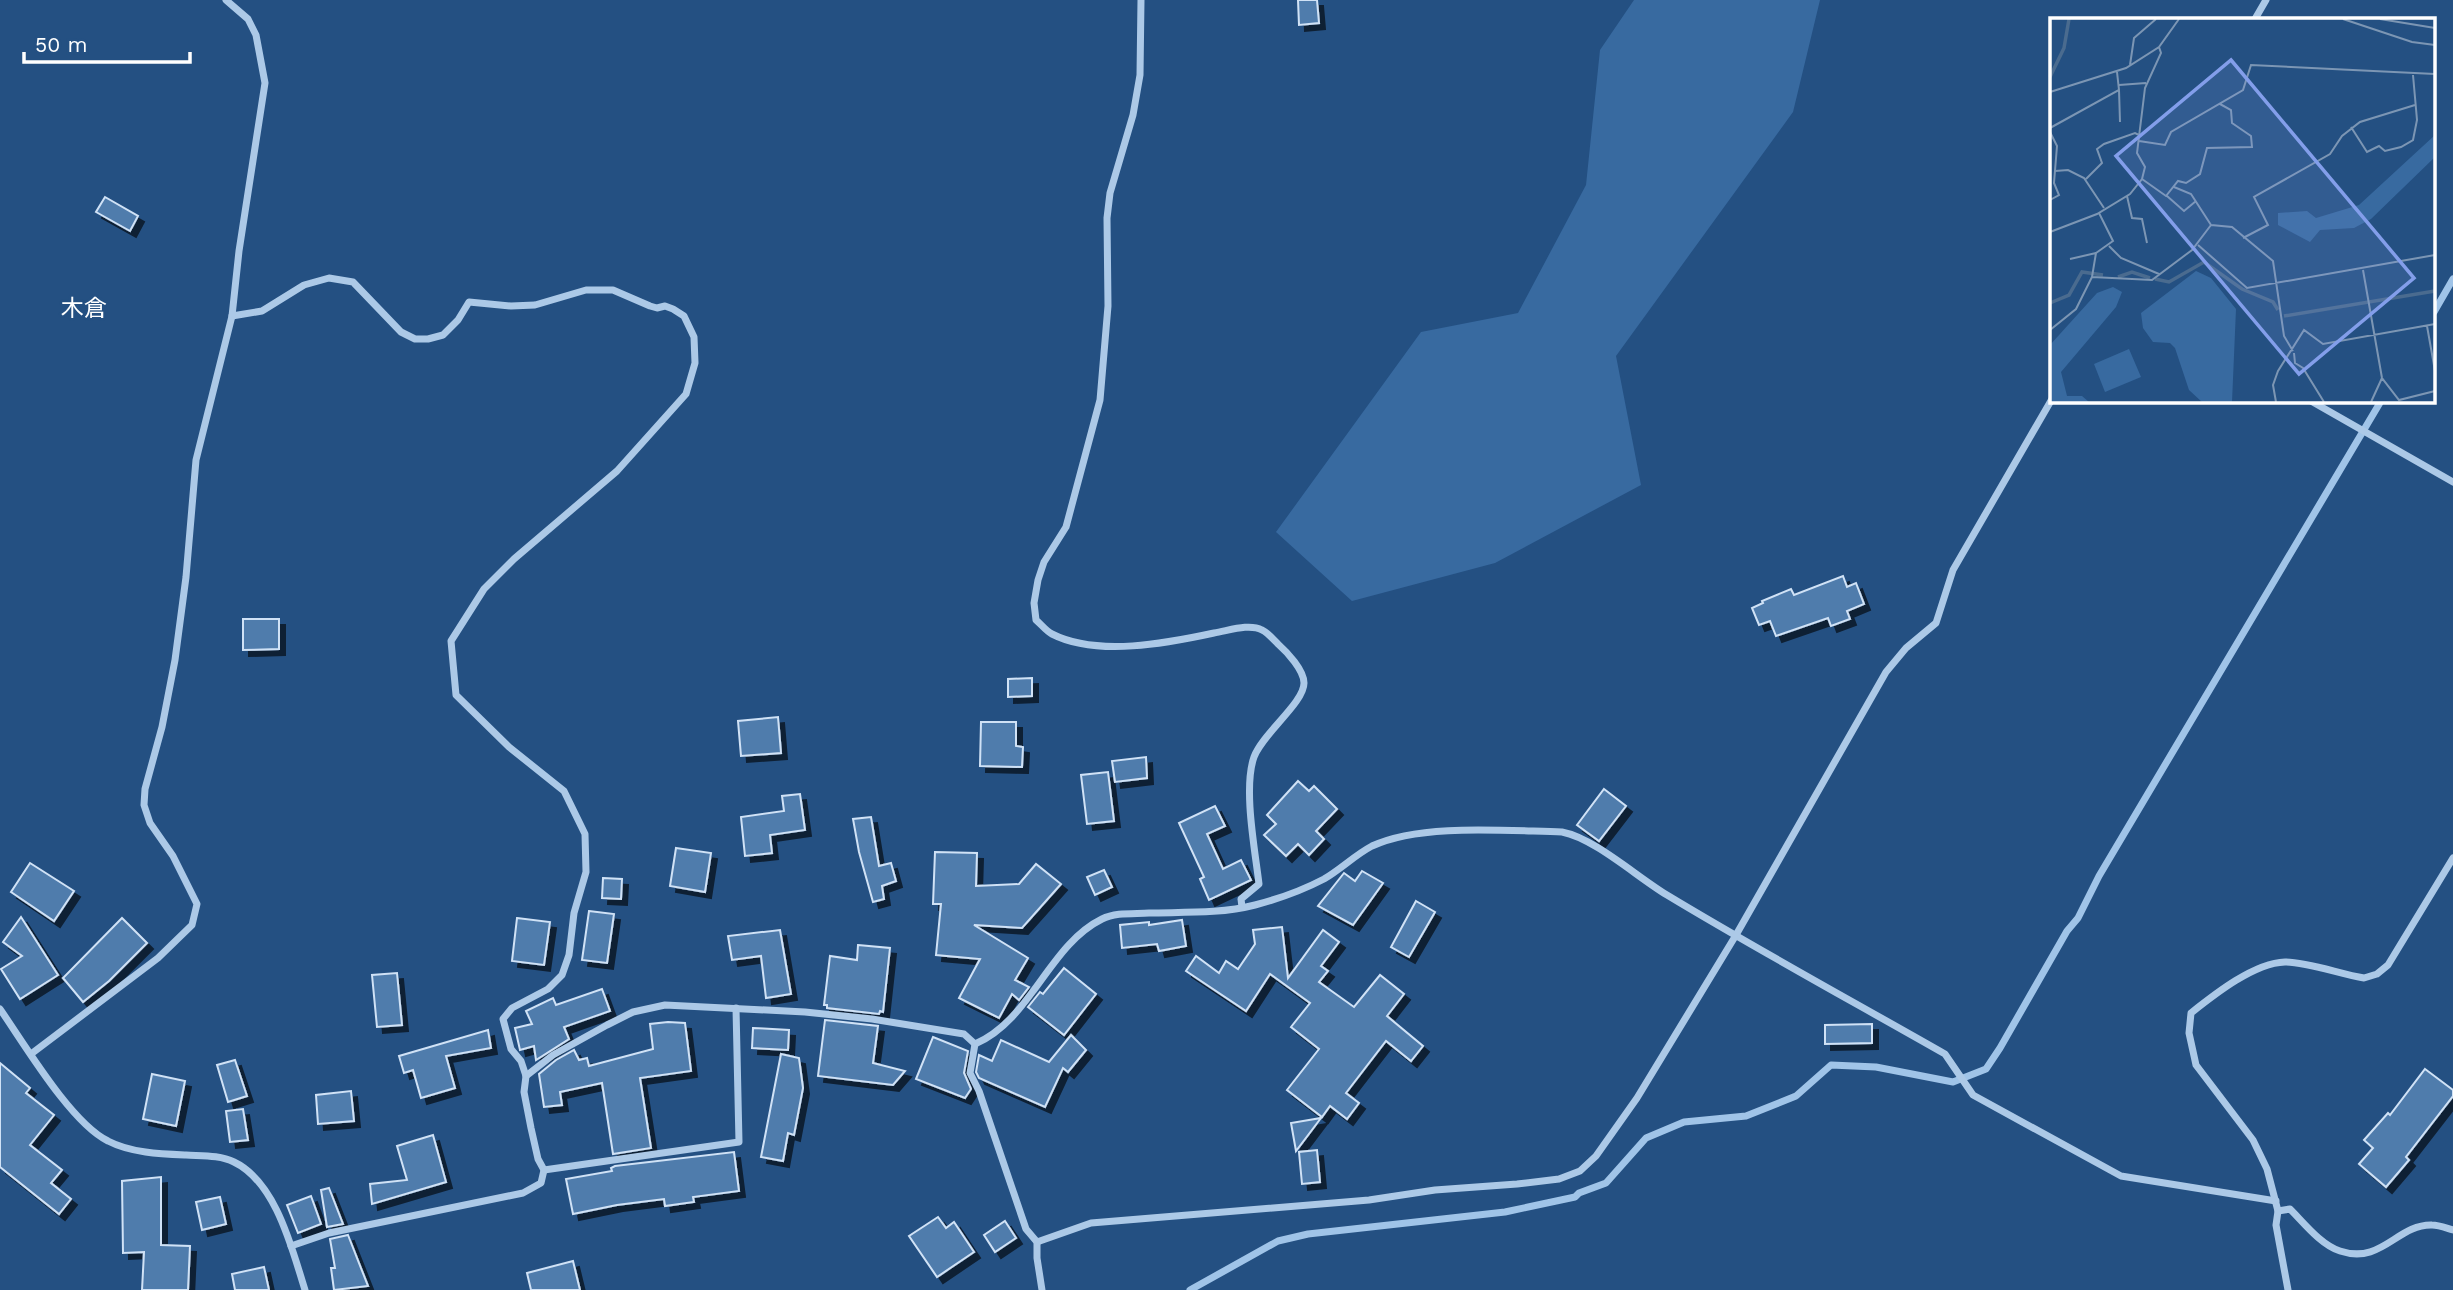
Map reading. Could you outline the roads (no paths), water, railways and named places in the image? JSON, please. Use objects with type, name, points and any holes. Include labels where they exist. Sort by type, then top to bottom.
[{"type":"street","points":[[31,1054],[158,958],[192,925],[197,904],[173,856],[150,822],[144,805],[145,789],[162,727],[175,660],[186,577],[196,460],[232,316],[239,251],[265,83],[256,35],[248,19],[226,0]]},
{"type":"street","points":[[1141,0],[1140,75],[1133,115],[1110,193],[1107,218],[1108,306],[1100,400],[1066,527],[1044,562],[1038,580],[1035,612],[1036,620],[1051,634],[1087,643],[1126,647],[1161,644],[1239,628],[1261,629],[1282,648],[1299,669],[1304,682],[1299,699],[1262,740],[1253,759],[1250,793],[1259,884],[1241,899],[1242,907]]},
{"type":"street","points":[[2256,18],[2266,0]]},
{"type":"street","points":[[232,316],[262,311],[304,285],[329,278],[353,282],[401,332],[415,339],[428,340],[443,335],[458,320],[469,302],[535,305],[586,290],[614,290],[650,306],[673,309],[684,316],[694,337],[695,363],[686,394],[617,471],[514,559],[484,589],[452,641],[456,695],[509,747],[564,791],[585,834],[586,872],[574,913],[569,955],[562,975],[548,989],[512,1007],[503,1019],[511,1049],[521,1061],[526,1076],[524,1092],[538,1159],[544,1170],[541,1183],[523,1193],[329,1233],[291,1245]]},
{"type":"street","points":[[1037,1242],[1091,1223],[1517,1184],[1559,1179],[1580,1171],[1596,1156],[1620,1125],[1736,935],[1886,672],[1906,648],[1936,624],[1953,570],[2050,402]]},
{"type":"street","points":[[2313,402],[2453,482]]},
{"type":"street","points":[[975,1044],[989,1038],[1011,1018],[1070,944],[1104,917],[1216,911],[1242,907],[1286,895],[1325,878],[1374,845],[1398,839],[1443,831],[1562,832],[1586,841],[1665,894],[1945,1054],[1973,1095],[2121,1176],[2276,1201]]},
{"type":"street","points":[[2288,1290],[2276,1225],[2278,1211],[2267,1169],[2253,1140],[2196,1065],[2189,1033],[2191,1013],[2238,980],[2283,962],[2364,978],[2377,974],[2388,965],[2453,858]]},
{"type":"street","points":[[526,1076],[553,1055],[633,1012],[665,1005],[872,1019],[964,1034],[975,1044]]},
{"type":"street","points":[[544,1170],[739,1142],[736,1008]]},
{"type":"street","points":[[1,1012],[83,1123],[109,1142],[136,1151],[211,1156],[233,1161],[249,1172],[263,1187],[291,1245],[305,1290]]},
{"type":"street","points":[[975,1044],[970,1073],[979,1091],[1026,1229],[1037,1242],[1042,1290]]},
{"type":"street","points":[[2278,1211],[2290,1209],[2315,1235],[2338,1251],[2360,1255],[2378,1250],[2422,1225],[2435,1224],[2453,1230]]},
{"type":"waterway","points":[[2436,309],[2453,279]]},
{"type":"waterway","points":[[1190,1290],[1278,1241],[1308,1234],[1505,1212],[1575,1197],[1606,1183],[1646,1138],[1684,1122],[1746,1116],[1796,1096],[1831,1065],[1876,1067],[1953,1082],[1986,1069],[2067,931],[2078,918],[2099,876],[2380,402]]},
{"type":"district","name":"木倉","points":[[84,308]]}]
